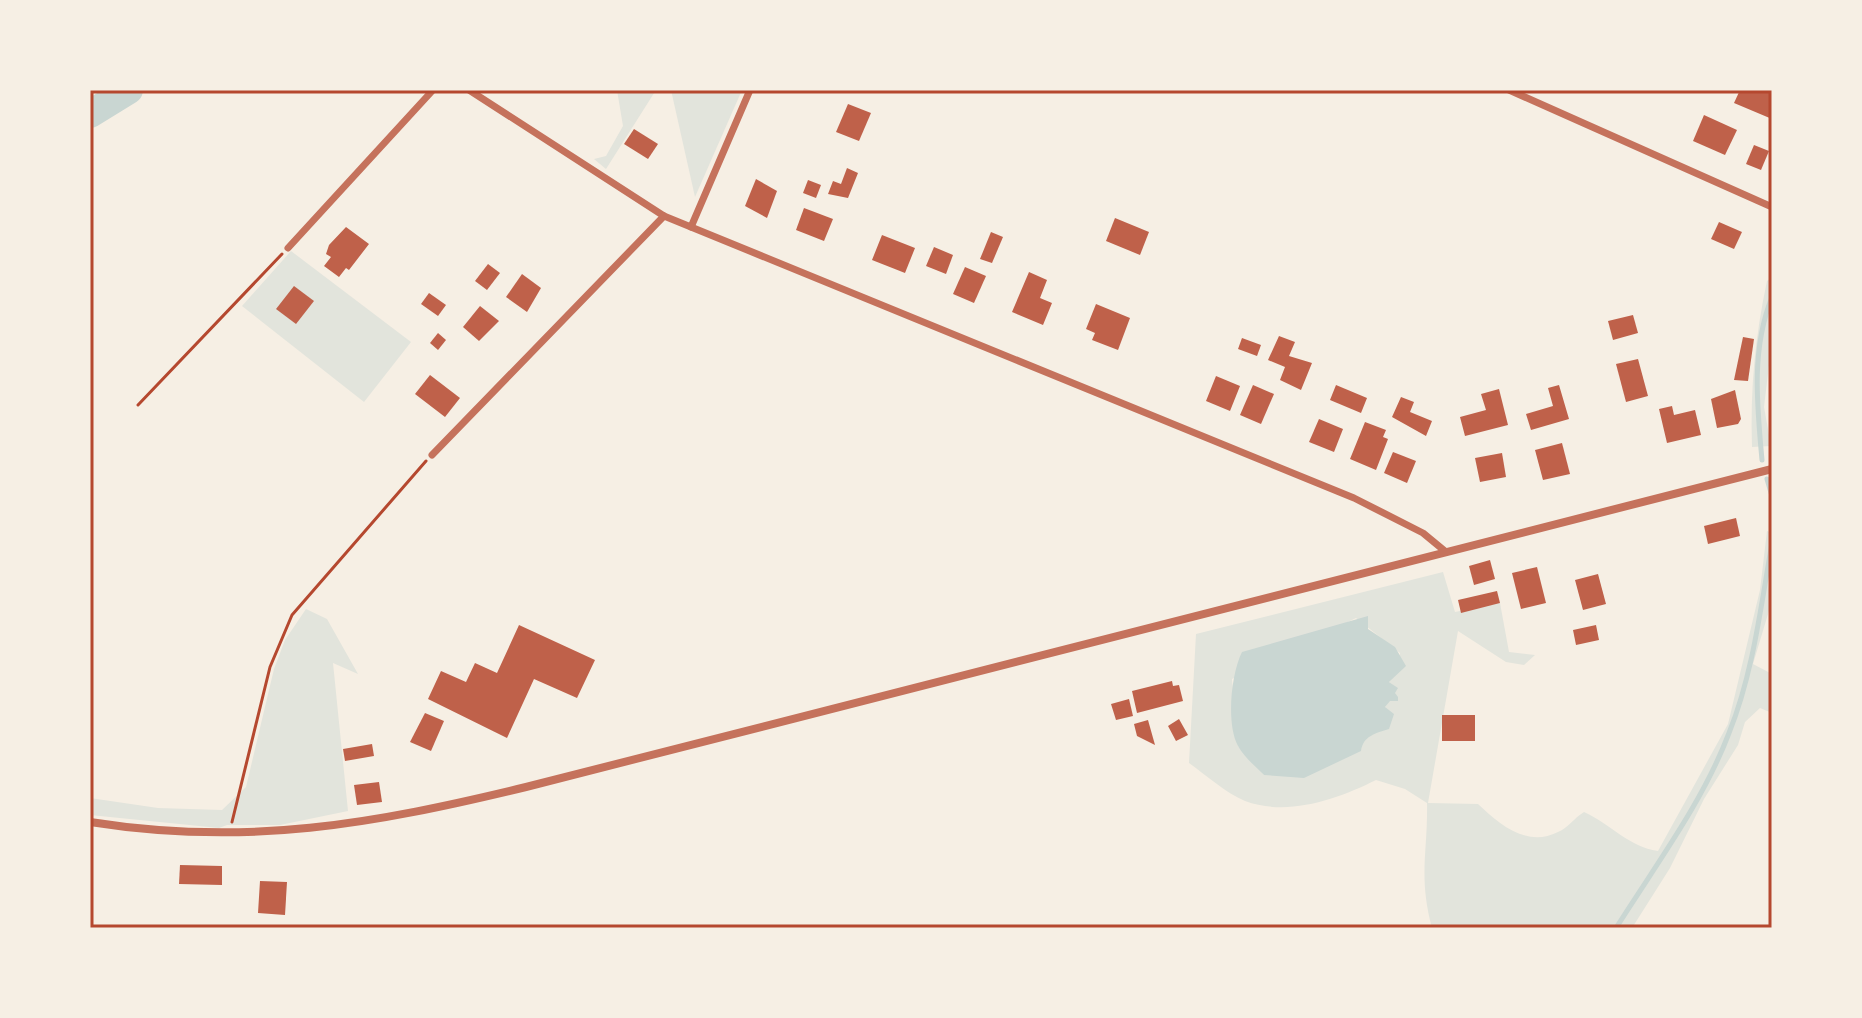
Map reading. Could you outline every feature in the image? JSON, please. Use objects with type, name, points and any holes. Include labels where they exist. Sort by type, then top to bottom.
[{"type":"street","points":[[288,248],[433,90]]},
{"type":"street","points":[[469,90],[664,216],[1354,498],[1423,533],[1446,552]]},
{"type":"street","points":[[691,227],[750,90]]},
{"type":"street","points":[[1509,90],[1772,207]]},
{"type":"street","points":[[432,455],[664,216]]},
{"type":"street","points":[[90,822],[161,832],[282,833],[346,826],[467,801],[1772,469]]},
{"type":"path","points":[[138,405],[288,248]]},
{"type":"path","points":[[229,834],[280,640],[292,615],[432,455]]},
{"type":"shaded area","points":[[108,90],[138,90],[135,96],[90,120],[90,99]]},
{"type":"shaded area","points":[[617,90],[656,90],[606,169],[594,159],[606,156],[623,126]]},
{"type":"shaded area","points":[[671,90],[742,90],[695,197]]},
{"type":"shaded area","points":[[291,251],[411,342],[364,402],[242,306]]},
{"type":"shaded area","points":[[1772,277],[1772,340],[1764,407],[1771,446],[1752,447],[1756,343],[1767,281]]},
{"type":"shaded area","points":[[1767,531],[1772,533],[1768,583],[1771,604],[1753,664],[1772,674],[1772,713],[1760,708],[1745,722],[1738,745],[1704,799],[1670,868],[1632,928],[1432,928],[1425,893],[1427,803],[1405,789],[1376,780],[1346,794],[1312,804],[1261,805],[1231,793],[1189,763],[1196,634],[1443,572],[1455,612],[1500,603],[1509,652],[1535,655],[1524,665],[1506,662],[1458,631],[1428,803],[1478,804],[1514,832],[1535,837],[1562,830],[1584,812],[1638,845],[1658,851],[1728,724],[1760,590]],"holes":[[[1356,618],[1400,653],[1398,671],[1389,682],[1397,688],[1385,707],[1389,713],[1362,744],[1264,775],[1238,746],[1232,679]]]},
{"type":"shaded area","points":[[306,609],[327,619],[358,674],[333,663],[348,811],[280,825],[227,825],[219,828],[90,815],[90,798],[158,808],[222,810],[246,787],[274,669],[285,640]]},
{"type":"shaded area","points":[[1368,616],[1368,629],[1395,647],[1406,666],[1389,682],[1398,688],[1395,693],[1398,701],[1390,701],[1385,707],[1394,714],[1389,729],[1367,739],[1361,751],[1304,778],[1264,775],[1240,750],[1234,737],[1231,712],[1233,686],[1242,652]]},
{"type":"building","points":[[1740,90],[1772,90],[1772,119],[1734,103]]},
{"type":"building","points":[[848,104],[871,113],[859,141],[836,132]]},
{"type":"building","points":[[1704,115],[1737,130],[1725,155],[1693,141]]},
{"type":"building","points":[[634,129],[658,144],[648,159],[624,144]]},
{"type":"building","points":[[1754,145],[1769,151],[1761,170],[1746,164]]},
{"type":"building","points":[[847,168],[858,173],[848,198],[828,194],[833,181],[841,184]]},
{"type":"building","points":[[756,179],[777,191],[767,218],[745,206]]},
{"type":"building","points":[[808,180],[821,185],[816,198],[803,193]]},
{"type":"building","points":[[804,208],[833,219],[824,241],[796,230]]},
{"type":"building","points":[[1115,218],[1149,232],[1140,255],[1106,241]]},
{"type":"building","points":[[1719,222],[1742,232],[1734,249],[1711,239]]},
{"type":"building","points":[[346,227],[369,244],[349,270],[346,268],[339,277],[324,266],[331,257],[326,254],[329,245]]},
{"type":"building","points":[[991,232],[1003,237],[992,263],[980,259]]},
{"type":"building","points":[[882,235],[915,248],[905,273],[872,260]]},
{"type":"building","points":[[934,247],[953,255],[946,274],[926,266]]},
{"type":"building","points":[[488,264],[500,273],[487,290],[475,281]]},
{"type":"building","points":[[965,267],[986,276],[974,303],[953,294]]},
{"type":"building","points":[[1029,272],[1047,280],[1040,298],[1052,303],[1043,325],[1012,312]]},
{"type":"building","points":[[522,274],[541,288],[527,312],[506,297]]},
{"type":"building","points":[[294,286],[314,301],[296,324],[276,309]]},
{"type":"building","points":[[429,293],[446,305],[438,316],[421,304]]},
{"type":"building","points":[[1096,304],[1130,318],[1118,350],[1092,340],[1095,333],[1086,329]]},
{"type":"building","points":[[480,306],[499,321],[479,341],[463,327]]},
{"type":"building","points":[[1633,315],[1638,333],[1613,340],[1608,321]]},
{"type":"building","points":[[438,333],[446,340],[438,350],[430,343]]},
{"type":"building","points":[[1279,336],[1295,342],[1289,356],[1312,363],[1301,390],[1280,380],[1285,367],[1268,360]]},
{"type":"building","points":[[1743,337],[1754,339],[1748,381],[1734,380]]},
{"type":"building","points":[[1242,338],[1261,345],[1257,356],[1238,349]]},
{"type":"building","points":[[1638,359],[1648,396],[1626,402],[1616,364]]},
{"type":"building","points":[[430,375],[460,398],[445,417],[415,394]]},
{"type":"building","points":[[1216,376],[1240,386],[1230,411],[1206,401]]},
{"type":"building","points":[[1253,385],[1274,394],[1261,424],[1240,415]]},
{"type":"building","points":[[1336,385],[1367,398],[1361,413],[1330,400]]},
{"type":"building","points":[[1559,385],[1569,419],[1531,430],[1526,414],[1553,406],[1548,388]]},
{"type":"building","points":[[1499,389],[1508,425],[1465,436],[1460,417],[1486,410],[1481,394]]},
{"type":"building","points":[[1735,390],[1741,419],[1738,424],[1717,428],[1711,399]]},
{"type":"building","points":[[1401,397],[1414,402],[1410,412],[1432,421],[1426,436],[1392,417]]},
{"type":"building","points":[[1672,406],[1674,415],[1695,410],[1701,435],[1667,443],[1659,409]]},
{"type":"building","points":[[1319,419],[1343,429],[1334,452],[1309,442]]},
{"type":"building","points":[[1365,422],[1386,430],[1383,437],[1388,439],[1376,470],[1350,459]]},
{"type":"building","points":[[1562,443],[1570,474],[1543,480],[1535,450]]},
{"type":"building","points":[[1393,452],[1416,461],[1407,483],[1384,473]]},
{"type":"building","points":[[1502,453],[1506,477],[1480,482],[1475,458]]},
{"type":"building","points":[[1736,518],[1740,536],[1708,544],[1704,526]]},
{"type":"building","points":[[1490,560],[1495,579],[1474,585],[1469,566]]},
{"type":"building","points":[[1537,567],[1546,603],[1521,609],[1512,573]]},
{"type":"building","points":[[1598,574],[1606,604],[1583,610],[1575,580]]},
{"type":"building","points":[[1497,591],[1500,603],[1461,613],[1458,600]]},
{"type":"building","points":[[519,625],[595,660],[577,698],[534,679],[507,738],[428,699],[441,671],[466,682],[475,663],[497,673]]},
{"type":"building","points":[[1596,625],[1599,640],[1576,645],[1573,630]]},
{"type":"building","points":[[1172,681],[1173,686],[1179,685],[1183,701],[1137,713],[1132,691]]},
{"type":"building","points":[[1129,699],[1133,716],[1116,720],[1111,704]]},
{"type":"building","points":[[425,713],[444,721],[431,751],[410,742]]},
{"type":"building","points":[[1442,715],[1475,715],[1475,741],[1442,741]]},
{"type":"building","points":[[1179,719],[1188,735],[1176,741],[1168,726]]},
{"type":"building","points":[[1148,720],[1155,745],[1137,736],[1134,724]]},
{"type":"building","points":[[372,744],[374,756],[345,761],[343,749]]},
{"type":"building","points":[[379,782],[382,802],[357,805],[354,785]]},
{"type":"building","points":[[180,865],[222,866],[222,885],[179,884]]},
{"type":"building","points":[[260,881],[287,882],[285,915],[258,913]]},
{"type":"waterway","points":[[90,114],[129,90]]},
{"type":"waterway","points":[[1762,460],[1757,398],[1758,357],[1772,297]]},
{"type":"waterway","points":[[1767,479],[1772,496]]},
{"type":"waterway","points":[[1616,928],[1692,809],[1729,733],[1750,663],[1772,543]]}]
